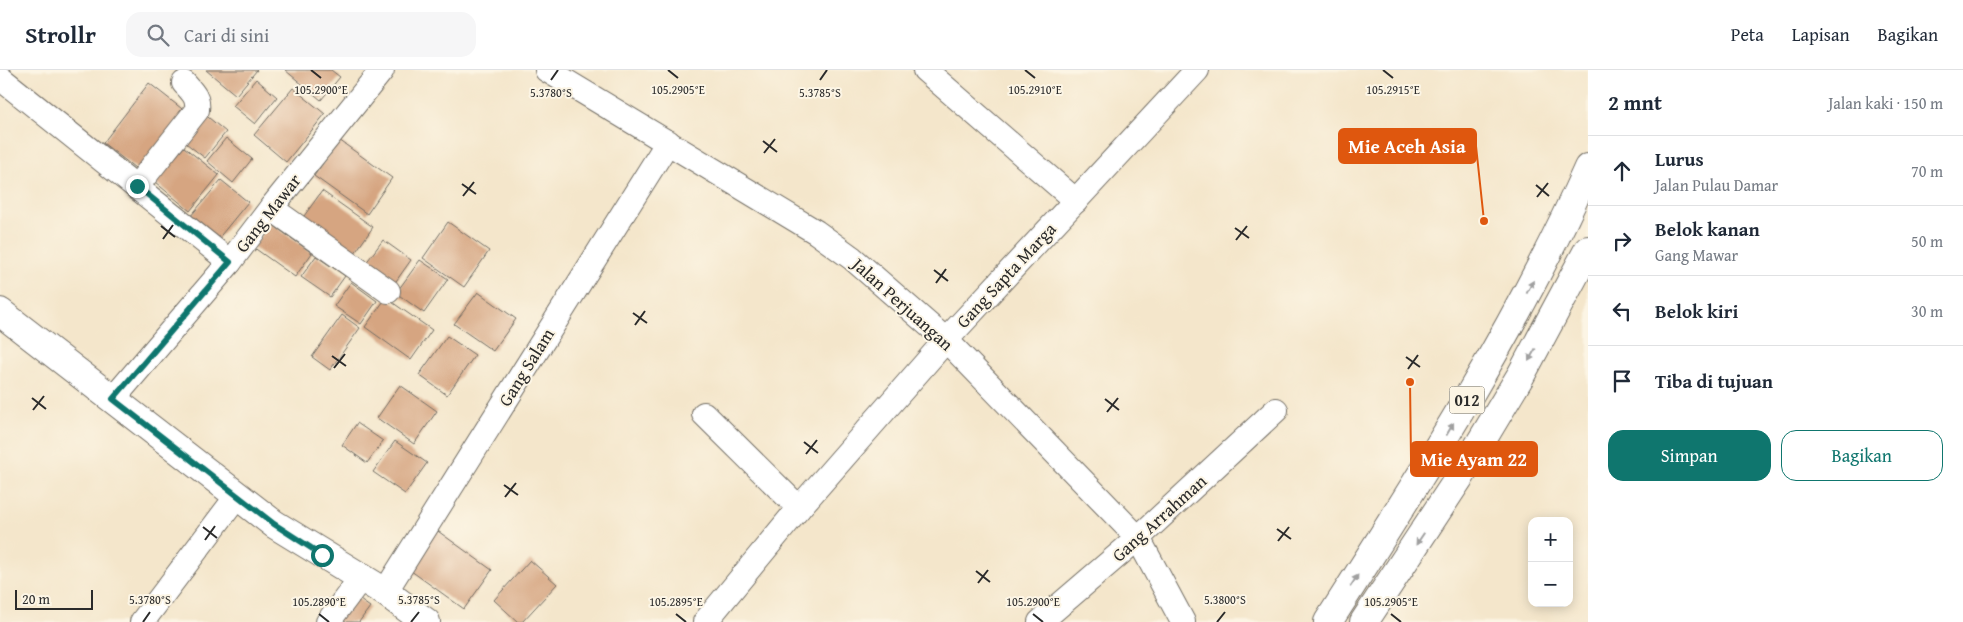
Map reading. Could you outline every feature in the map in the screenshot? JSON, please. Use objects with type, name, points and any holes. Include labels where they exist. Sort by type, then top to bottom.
[{"type":"main road","name":"012","points":[[1328,622],[1432,459],[1506,331],[1543,263],[1588,168]]},
{"type":"main road","name":"012","points":[[1364,622],[1461,475],[1525,366],[1588,250]]},
{"type":"main road","points":[[0,312],[274,524],[385,592],[426,622]]},
{"type":"main road","points":[[1432,459],[1431,466],[1433,472],[1440,479],[1449,482],[1461,475]]},
{"type":"main road","points":[[1410,494],[1420,490],[1431,493],[1437,502],[1437,513]]},
{"type":"street","name":"Gang Mawar","points":[[113,399],[230,262],[382,70]]},
{"type":"street","name":"Jalan Perjuangan","points":[[547,70],[816,232],[852,258],[946,340],[1138,538],[1183,622]]},
{"type":"street","points":[[925,70],[1076,201]]},
{"type":"street","name":"Gang Sapta Marga","points":[[706,622],[799,508],[946,340],[1197,70]]},
{"type":"street","points":[[0,78],[230,262]]},
{"type":"street","points":[[137,186],[197,110],[196,96],[184,83]]},
{"type":"street","name":"Gang Salam","points":[[385,592],[668,142]]},
{"type":"street","points":[[271,208],[388,291]]},
{"type":"street","name":"Gang Arrahman","points":[[1040,622],[1138,538],[1276,410]]},
{"type":"street","points":[[704,414],[799,508]]},
{"type":"street","points":[[142,622],[238,495]]},
{"type":"street","points":[[328,622],[361,578]]},
{"type":"building","points":[[206,70],[257,70],[236,95]]},
{"type":"building","points":[[285,70],[331,70],[340,77],[321,100]]},
{"type":"building","points":[[256,79],[277,97],[255,124],[233,106]]},
{"type":"building","points":[[149,83],[186,112],[139,171],[103,143]]},
{"type":"building","points":[[293,88],[325,114],[286,162],[254,135]]},
{"type":"building","points":[[203,113],[226,132],[205,158],[182,140]]},
{"type":"building","points":[[226,138],[252,159],[233,183],[207,161]]},
{"type":"building","points":[[339,140],[392,178],[367,214],[314,176]]},
{"type":"building","points":[[184,147],[219,175],[190,211],[155,182]]},
{"type":"building","points":[[221,180],[248,202],[217,240],[190,217]]},
{"type":"building","points":[[322,191],[373,227],[350,260],[299,223]]},
{"type":"building","points":[[448,222],[489,251],[464,287],[423,258]]},
{"type":"building","points":[[270,223],[312,253],[295,277],[253,247]]},
{"type":"building","points":[[383,240],[411,260],[389,291],[360,271]]},
{"type":"building","points":[[316,256],[345,276],[330,297],[301,277]]},
{"type":"building","points":[[420,260],[448,279],[424,313],[396,293]]},
{"type":"building","points":[[351,282],[377,301],[361,324],[334,306]]},
{"type":"building","points":[[478,292],[516,319],[493,351],[454,324]]},
{"type":"building","points":[[386,298],[432,330],[411,360],[365,327]]},
{"type":"building","points":[[342,315],[360,328],[330,370],[312,357]]},
{"type":"building","points":[[447,336],[475,355],[447,395],[419,375]]},
{"type":"building","points":[[400,385],[437,411],[414,444],[377,418]]},
{"type":"building","points":[[357,423],[383,441],[367,463],[342,445]]},
{"type":"building","points":[[395,441],[427,463],[405,494],[373,472]]},
{"type":"building","points":[[435,529],[492,570],[464,609],[407,568]]},
{"type":"building","points":[[530,560],[557,584],[522,622],[518,622],[494,600]]},
{"type":"building","points":[[353,595],[370,607],[359,622],[333,622]]},
{"type":"place","name":"Mie Aceh Asia","points":[[1484,221]]},
{"type":"place","name":"Mie Ayam 22","points":[[1410,382]]},
{"type":"route","points":[[137,186],[230,262],[113,399],[274,524],[322,555]]}]
